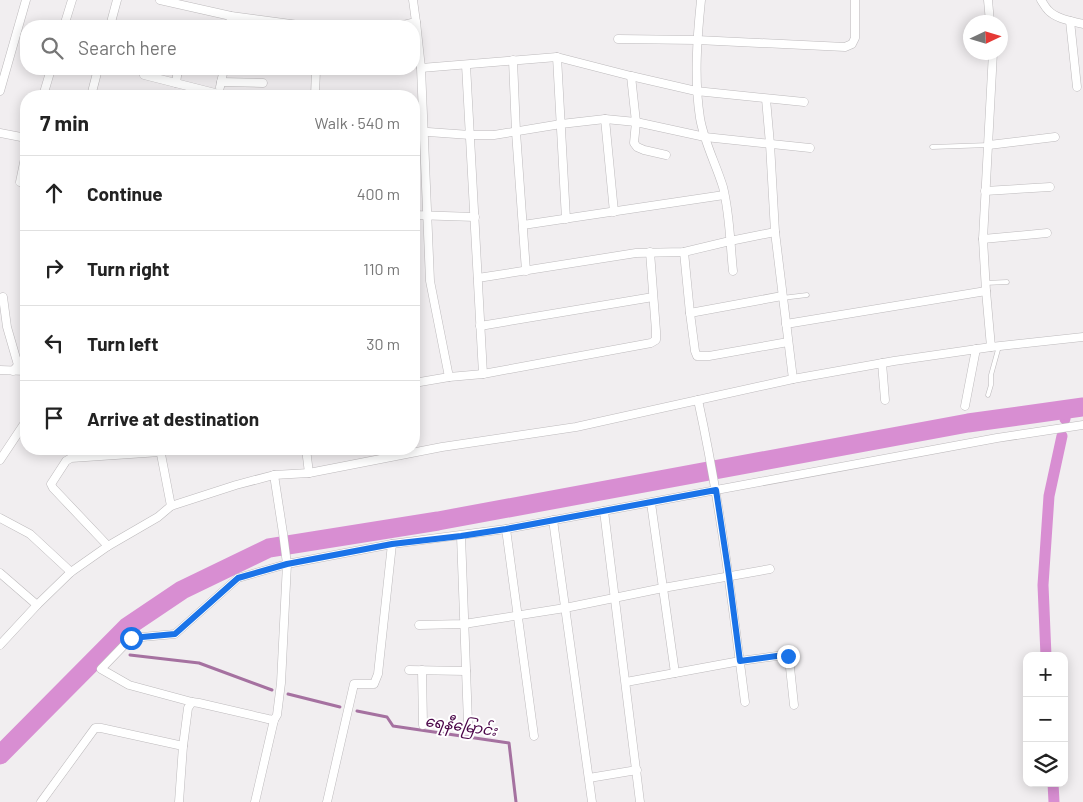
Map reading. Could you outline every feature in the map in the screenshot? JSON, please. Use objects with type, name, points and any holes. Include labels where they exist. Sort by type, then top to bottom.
[{"type":"street","points":[[20,20],[26,0]]},
{"type":"street","points":[[66,20],[72,0]]},
{"type":"street","points":[[112,20],[117,0]]},
{"type":"street","points":[[160,0],[231,16],[261,20]]},
{"type":"street","points":[[413,0],[416,20]]},
{"type":"street","points":[[701,0],[697,40],[696,91],[705,137],[728,213],[733,271]]},
{"type":"street","points":[[618,39],[697,40],[845,47],[852,44],[855,38],[856,0]]},
{"type":"street","points":[[988,0],[989,15]]},
{"type":"street","points":[[1041,0],[1054,15],[1083,24]]},
{"type":"street","points":[[231,16],[231,20]]},
{"type":"street","points":[[0,91],[20,21]]},
{"type":"street","points":[[1070,21],[1076,87]]},
{"type":"street","points":[[557,57],[566,219]]},
{"type":"street","points":[[448,376],[430,281],[420,68],[557,57],[696,91],[804,102]]},
{"type":"street","points":[[513,60],[526,271]]},
{"type":"street","points":[[993,60],[983,239],[985,283],[995,346]]},
{"type":"street","points":[[466,65],[483,374]]},
{"type":"street","points":[[45,90],[50,75]]},
{"type":"street","points":[[93,90],[96,75]]},
{"type":"street","points":[[144,75],[201,90]]},
{"type":"street","points":[[176,83],[177,75]]},
{"type":"street","points":[[220,90],[223,75]]},
{"type":"street","points":[[315,90],[316,75]]},
{"type":"street","points":[[631,76],[636,122],[634,142],[637,147],[644,150],[666,155]]},
{"type":"street","points":[[221,82],[263,83]]},
{"type":"street","points":[[766,99],[775,232],[793,380]]},
{"type":"street","points":[[423,131],[494,135],[605,119],[636,122],[705,137],[810,148]]},
{"type":"street","points":[[605,119],[614,212]]},
{"type":"street","points":[[0,133],[20,137]]},
{"type":"street","points":[[989,145],[1055,138]]},
{"type":"street","points":[[985,191],[1050,187]]},
{"type":"street","points":[[522,225],[724,195]]},
{"type":"street","points":[[420,215],[475,217]]},
{"type":"street","points":[[478,278],[636,253],[684,252],[775,232]]},
{"type":"street","points":[[983,239],[1047,233]]},
{"type":"street","points":[[420,382],[448,376],[483,374],[651,343],[656,340],[650,252]]},
{"type":"street","points":[[684,252],[690,313],[697,356],[710,356],[788,342]]},
{"type":"street","points":[[786,324],[986,291]]},
{"type":"street","points":[[3,297],[7,327],[18,365],[13,370]]},
{"type":"street","points":[[480,326],[653,297]]},
{"type":"street","points":[[690,313],[782,298]]},
{"type":"street","points":[[420,451],[576,427],[793,380],[882,363],[995,346],[1083,337]]},
{"type":"street","points":[[965,406],[976,349]]},
{"type":"street","points":[[882,363],[885,400]]},
{"type":"street","points":[[0,370],[20,371]]},
{"type":"street","points":[[698,400],[716,490],[745,702]]},
{"type":"street","points":[[274,720],[192,702],[129,685],[101,669],[131,638],[175,634],[238,578],[287,564],[392,544],[506,529],[997,438],[1083,425]]},
{"type":"street","points":[[0,460],[20,430]]},
{"type":"street","points":[[83,455],[68,459],[51,484],[108,546]]},
{"type":"street","points":[[161,455],[171,506]]},
{"type":"street","points":[[307,455],[309,473]]},
{"type":"street","points":[[0,645],[71,572],[108,546],[158,517],[171,506],[274,475],[309,473],[401,455]]},
{"type":"street","points":[[255,802],[274,720],[277,715],[281,683],[287,564],[274,475]]},
{"type":"street","points":[[651,503],[675,673]]},
{"type":"street","points":[[604,511],[640,802]]},
{"type":"street","points":[[0,518],[30,534],[71,572]]},
{"type":"street","points":[[553,520],[592,802]]},
{"type":"street","points":[[506,529],[534,736]]},
{"type":"street","points":[[461,536],[468,723]]},
{"type":"street","points":[[327,802],[354,684],[374,684],[378,674],[392,544]]},
{"type":"street","points":[[419,625],[464,624],[518,616],[770,569]]},
{"type":"street","points":[[0,573],[37,605]]},
{"type":"street","points":[[626,682],[784,655],[789,658],[794,705]]},
{"type":"street","points":[[409,670],[466,671]]},
{"type":"street","points":[[422,670],[423,725]]},
{"type":"street","points":[[179,802],[183,746],[188,708],[192,702]]},
{"type":"street","points":[[41,802],[95,728],[183,746]]},
{"type":"street","points":[[589,778],[637,770]]},
{"type":"lane","points":[[932,147],[989,145]]},
{"type":"lane","points":[[985,283],[1007,282]]},
{"type":"lane","points":[[782,298],[807,295]]},
{"type":"lane","points":[[988,395],[991,386],[995,346]]},
{"type":"waterway","points":[[0,755],[127,627],[182,590],[269,548],[438,521],[968,423],[1083,407]]},
{"type":"waterway","points":[[1065,419],[1066,409]]},
{"type":"waterway","points":[[1046,652],[1043,585],[1049,496],[1062,436]]},
{"type":"waterway","name":"ရေနီမြောင်း","points":[[103,651],[112,652]]},
{"type":"waterway","name":"ရေနီမြောင်း","points":[[130,655],[199,663],[272,690]]},
{"type":"waterway","name":"ရေနီမြောင်း","points":[[288,694],[340,707]]},
{"type":"waterway","name":"ရေနီမြောင်း","points":[[357,711],[387,717],[393,726],[509,743],[516,802]]},
{"type":"waterway","points":[[1053,787],[1054,802]]},
{"type":"route","points":[[131,638],[175,634],[238,578],[287,564],[392,544],[506,529],[716,490],[740,661],[788,656]]}]
